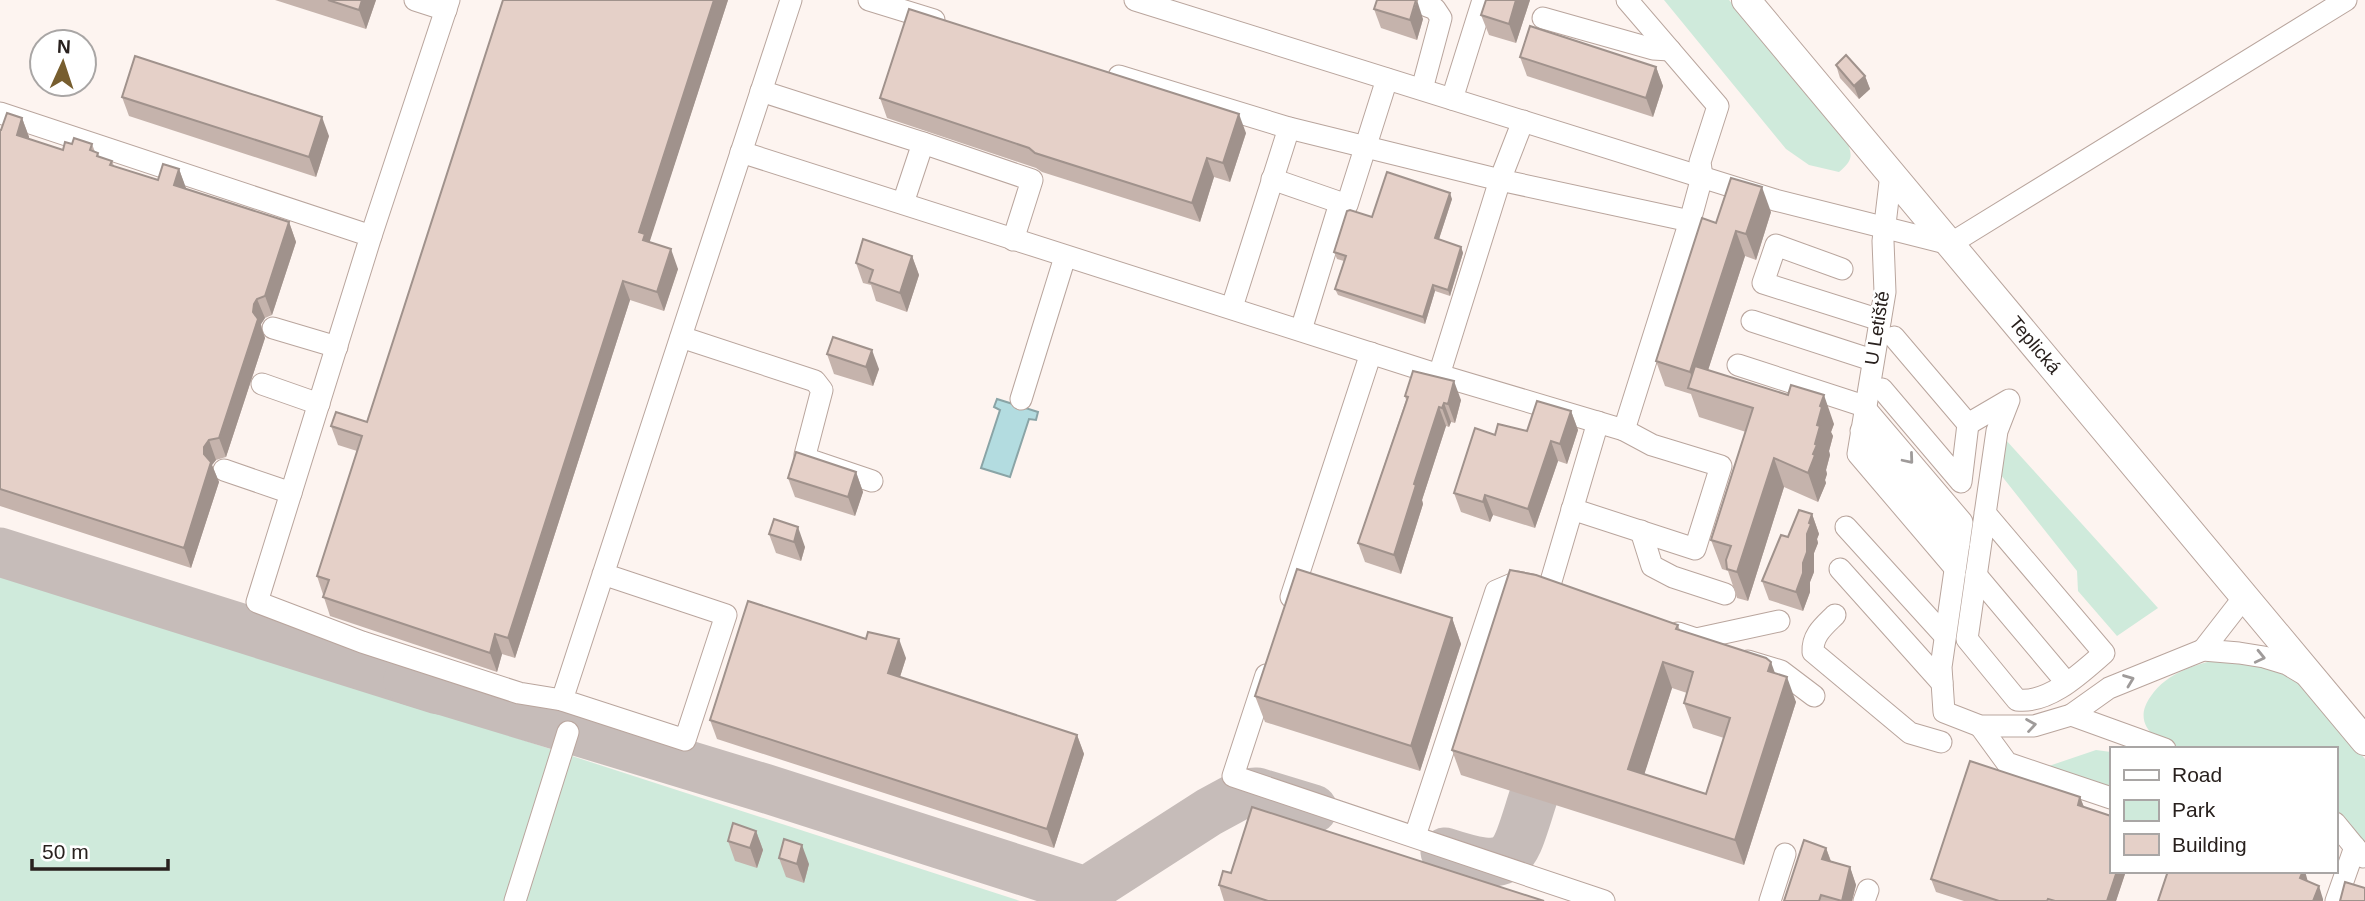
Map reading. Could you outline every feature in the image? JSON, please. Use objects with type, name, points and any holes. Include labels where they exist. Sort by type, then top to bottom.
[{"type":"main road","name":"Teplická","points":[[1746,0],[2365,741]]},
{"type":"street","points":[[415,0],[448,5],[371,236],[257,602],[362,642],[519,693],[562,700],[685,740],[726,615],[603,574]]},
{"type":"street","points":[[562,700],[791,0]]},
{"type":"street","points":[[869,0],[960,28]]},
{"type":"street","points":[[1135,0],[1165,4],[1387,79],[1775,200],[1950,244],[2346,0]]},
{"type":"street","points":[[1452,99],[1483,0]]},
{"type":"street","points":[[1624,430],[1690,221],[1702,177],[1700,162],[1718,106],[1627,0]]},
{"type":"street","points":[[1422,89],[1441,18],[1435,9],[1427,6]]},
{"type":"street","points":[[1543,18],[1653,49],[1670,50]]},
{"type":"street","points":[[1104,72],[1289,128],[1500,180],[1690,221]]},
{"type":"street","points":[[1272,179],[1347,205],[1387,79]]},
{"type":"street","points":[[761,91],[1032,180],[1013,240]]},
{"type":"street","points":[[0,113],[371,236]]},
{"type":"street","points":[[1439,375],[1500,180],[1523,121]]},
{"type":"street","points":[[1232,307],[1289,128]]},
{"type":"street","points":[[903,203],[923,143]]},
{"type":"street","points":[[741,152],[1439,375],[1624,430],[1652,445],[1721,467],[1695,549],[1572,509]]},
{"type":"street","name":"U Letiště","points":[[1891,174],[1884,227],[1887,329],[1872,360],[1858,454],[1955,568]]},
{"type":"street","points":[[1301,330],[1340,203]]},
{"type":"street","points":[[1842,269],[1776,245],[1763,283],[1887,329],[1968,424],[1961,482],[1882,389]]},
{"type":"street","points":[[1021,399],[1065,257]]},
{"type":"street","points":[[1752,321],[1872,360]]},
{"type":"street","points":[[273,328],[337,347]]},
{"type":"street","points":[[681,337],[815,381],[822,390],[805,455],[807,459],[872,481]]},
{"type":"street","points":[[1285,618],[1371,353]]},
{"type":"street","points":[[1738,365],[1864,407],[1962,522],[1941,667],[1944,712],[1980,726],[2034,726],[2071,715],[2109,688],[2203,650],[2264,657],[2287,664],[2318,685]]},
{"type":"street","points":[[262,384],[319,404]]},
{"type":"street","points":[[1968,424],[2010,400],[1997,431],[1985,513],[1976,575],[1967,639],[2017,700],[2031,702],[2066,682],[2104,653],[1985,513]]},
{"type":"street","points":[[1549,588],[1598,422]]},
{"type":"street","points":[[1861,430],[1959,544]]},
{"type":"street","points":[[224,470],[291,493]]},
{"type":"street","points":[[1846,527],[1945,636]]},
{"type":"street","points":[[1641,531],[1652,566],[1673,577],[1725,594]]},
{"type":"street","points":[[1840,569],[1942,683]]},
{"type":"street","points":[[1976,575],[2066,682]]},
{"type":"street","points":[[1415,836],[1496,591],[1517,582],[1549,588],[1573,597]]},
{"type":"street","points":[[2203,650],[2245,596]]},
{"type":"street","points":[[1835,615],[1820,629],[1812,643],[1813,652],[1910,733],[1941,742]]},
{"type":"street","points":[[1659,626],[1696,639],[1780,621]]},
{"type":"street","points":[[1696,639],[1702,647],[1781,671],[1814,696]]},
{"type":"street","points":[[1272,657],[1233,776],[1604,901]]},
{"type":"street","points":[[2071,715],[2159,747]]},
{"type":"street","points":[[1980,726],[2007,763],[2110,798]]},
{"type":"street","points":[[515,901],[568,732]]},
{"type":"street","points":[[2336,901],[2335,875],[2360,854],[2337,825]]},
{"type":"street","points":[[1770,901],[1785,855]]},
{"type":"green space","points":[[1664,0],[1729,0],[1845,135],[1851,155],[1848,163],[1839,172],[1809,165],[1786,149]]},
{"type":"green space","points":[[2005,439],[2158,608],[2117,636],[2078,591],[2077,571],[1997,470]]},
{"type":"green space","points":[[0,571],[1020,901],[0,901]]},
{"type":"green space","points":[[2225,658],[2260,661],[2298,682],[2312,695],[2365,759],[2365,856],[2337,815],[2337,747],[2178,747],[2162,741],[2149,730],[2144,715],[2145,706],[2151,696],[2175,675]]},
{"type":"green space","points":[[2096,750],[2110,752],[2110,793],[2043,768]]},
{"type":"water","points":[[997,399],[1038,412],[1036,420],[1029,419],[1010,477],[981,468],[1000,410],[994,407]]},
{"type":"building","points":[[328,0],[362,0],[359,10]]},
{"type":"building","points":[[503,0],[714,0],[639,232],[645,234],[643,240],[671,249],[657,292],[623,281],[508,638],[495,634],[490,653],[323,597],[329,580],[317,576],[362,436],[331,426],[336,412],[367,422]]},
{"type":"building","points":[[1377,0],[1416,0],[1410,20],[1374,9]]},
{"type":"building","points":[[1486,0],[1516,0],[1509,24],[1481,15]]},
{"type":"building","points":[[909,9],[1239,114],[1223,163],[1207,158],[1192,203],[1035,153],[1029,148],[880,98]]},
{"type":"building","points":[[1530,26],[1656,67],[1646,98],[1520,57]]},
{"type":"building","points":[[1846,55],[1865,76],[1854,86],[1836,65]]},
{"type":"building","points":[[135,56],[322,117],[309,157],[122,97]]},
{"type":"building","points":[[7,113],[22,118],[17,135],[63,150],[65,142],[72,144],[74,138],[92,144],[90,150],[98,153],[97,156],[112,161],[110,165],[158,180],[163,164],[179,169],[174,185],[289,222],[265,296],[257,299],[254,304],[253,312],[258,319],[219,438],[209,440],[204,447],[204,454],[211,462],[184,548],[0,489],[0,130]]},
{"type":"building","points":[[1387,172],[1450,193],[1435,238],[1461,247],[1448,290],[1433,285],[1423,317],[1335,289],[1346,256],[1334,252],[1347,211],[1372,217]]},
{"type":"building","points":[[1731,178],[1762,187],[1746,234],[1736,231],[1690,372],[1656,361],[1702,218],[1716,223]]},
{"type":"building","points":[[863,239],[912,256],[900,293],[869,282],[873,270],[856,263]]},
{"type":"building","points":[[833,337],[872,350],[866,367],[827,354]]},
{"type":"building","points":[[1695,366],[1788,395],[1791,385],[1824,395],[1817,425],[1820,426],[1813,454],[1815,455],[1808,473],[1774,458],[1737,572],[1727,569],[1726,560],[1731,546],[1711,540],[1753,408],[1688,388]]},
{"type":"building","points":[[1413,371],[1454,381],[1448,404],[1444,403],[1442,408],[1439,407],[1394,555],[1358,543],[1408,397],[1405,396]]},
{"type":"building","points":[[1537,401],[1571,411],[1560,444],[1551,441],[1528,509],[1485,495],[1483,502],[1454,493],[1475,428],[1495,435],[1498,424],[1527,431]]},
{"type":"building","points":[[796,452],[856,472],[848,497],[788,478]]},
{"type":"building","points":[[1799,510],[1812,514],[1803,573],[1796,592],[1762,581],[1781,535],[1788,537]]},
{"type":"building","points":[[774,519],[798,527],[794,542],[769,534]]},
{"type":"building","points":[[1297,569],[1452,618],[1411,746],[1255,696]]},
{"type":"building","points":[[1510,570],[1536,575],[1678,625],[1676,629],[1766,658],[1771,662],[1768,671],[1787,677],[1735,840],[1452,750]],"holes":[[[1663,662],[1693,672],[1684,703],[1730,718],[1706,794],[1628,769]]]},
{"type":"building","points":[[748,601],[866,639],[868,632],[899,639],[888,673],[1077,735],[1047,829],[710,720]]},
{"type":"building","points":[[1970,761],[2080,797],[2078,805],[2110,816],[2110,873],[2116,873],[2107,901],[1999,901],[1931,879]]},
{"type":"building","points":[[1252,807],[1544,901],[1268,901],[1219,885],[1223,871],[1231,873]]},
{"type":"building","points":[[733,823],[756,831],[750,848],[728,841]]},
{"type":"building","points":[[784,839],[802,845],[797,864],[779,858]]},
{"type":"building","points":[[1804,840],[1826,848],[1822,859],[1850,867],[1842,901],[1821,895],[1819,901],[1784,901]]},
{"type":"building","points":[[2167,873],[2302,873],[2300,878],[2319,886],[2313,901],[2158,901]]},
{"type":"building","points":[[2345,882],[2365,888],[2365,901],[2340,901]]},
{"type":"taxiway","points":[[0,552],[438,690]]},
{"type":"taxiway","points":[[408,680],[764,788],[1086,891],[1209,812],[1244,793],[1257,792],[1313,809]]},
{"type":"taxiway","points":[[1445,852],[1485,862],[1508,857],[1521,836],[1533,798]]}]
